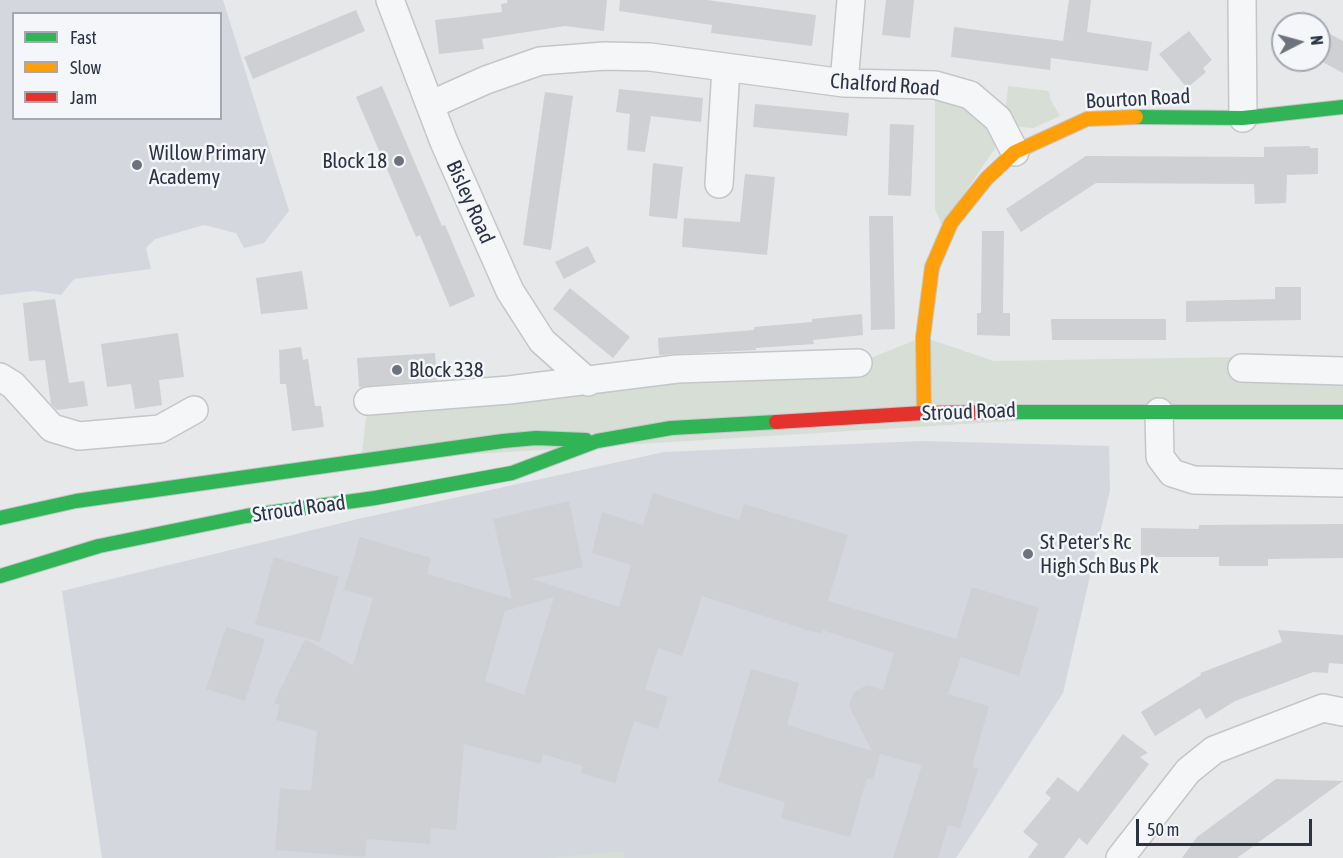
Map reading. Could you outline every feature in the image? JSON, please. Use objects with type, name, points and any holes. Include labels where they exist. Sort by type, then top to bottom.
[{"type":"main road","name":"Bourton Road","points":[[924,413],[923,337],[932,267],[951,223],[987,178],[1015,152],[1087,119],[1166,116],[1243,118],[1343,107]]},
{"type":"main road","name":"Stroud Road","points":[[0,576],[99,546],[246,516],[375,498],[512,474],[597,441],[671,428],[924,413],[1108,410],[1343,412]]},
{"type":"main road","name":"Stroud Road","points":[[0,518],[76,501],[502,441],[536,438],[597,441]]},
{"type":"street","name":"Bisley Road","points":[[390,0],[430,105],[510,291],[542,341],[588,382]]},
{"type":"street","points":[[844,84],[851,0]]},
{"type":"street","points":[[1242,0],[1243,118]]},
{"type":"street","name":"Chalford Road","points":[[430,105],[486,80],[540,62],[605,56],[650,57],[844,84],[935,85],[970,95],[998,119],[1015,152]]},
{"type":"street","points":[[719,184],[726,68]]},
{"type":"street","points":[[368,401],[588,382],[677,369],[858,363]]},
{"type":"street","points":[[1242,368],[1343,371]]},
{"type":"street","points":[[0,377],[13,386],[52,428],[79,436],[160,429],[194,410]]},
{"type":"street","points":[[1159,412],[1160,457],[1172,473],[1194,480],[1343,483]]},
{"type":"street","points":[[1120,858],[1188,771],[1214,750],[1260,730],[1323,708],[1343,712]]},
{"type":"shaded area","name":"Willow Primary Academy","points":[[0,0],[223,0],[289,211],[264,243],[244,248],[236,233],[204,225],[155,239],[146,248],[151,269],[74,279],[61,295],[34,291],[0,295]]},
{"type":"shaded area","points":[[1008,86],[1049,91],[1051,101],[1060,116],[1033,128],[1021,127],[1013,123],[1006,106]]},
{"type":"shaded area","points":[[935,97],[980,113],[998,144],[942,226],[935,209]]},
{"type":"shaded area","points":[[923,337],[994,361],[1303,356],[1343,359],[1343,412],[1159,412],[361,461],[368,401],[858,363]]},
{"type":"shaded area","points":[[922,441],[1109,446],[1110,490],[1063,693],[956,858],[102,858],[62,591],[358,519],[664,452]]},
{"type":"shaded area","points":[[624,851],[624,858],[548,858]]},
{"type":"building","points":[[507,0],[607,0],[604,31],[565,26],[482,39],[484,49],[439,54],[435,20],[502,12],[501,4],[507,3]]},
{"type":"building","points":[[620,0],[707,0],[816,15],[812,46],[711,33],[712,25],[619,11]]},
{"type":"building","points":[[886,0],[914,0],[910,38],[882,35]]},
{"type":"building","points":[[1069,0],[1091,0],[1087,32],[1152,42],[1148,71],[1051,58],[1050,70],[951,57],[954,27],[1063,41]]},
{"type":"building","points":[[356,10],[365,31],[253,79],[244,57]]},
{"type":"building","points":[[1189,31],[1212,60],[1203,68],[1206,72],[1187,88],[1159,54]]},
{"type":"building","points":[[1331,34],[1343,41],[1343,73],[1331,66]]},
{"type":"building","name":"Block 18","points":[[382,86],[442,226],[445,225],[475,296],[450,307],[420,235],[416,237],[356,97]]},
{"type":"building","points":[[619,89],[703,98],[701,122],[651,116],[645,152],[627,150],[630,114],[616,112]]},
{"type":"building","points":[[545,92],[573,96],[551,250],[523,245]]},
{"type":"building","points":[[755,104],[849,113],[847,136],[753,127]]},
{"type":"building","points":[[890,124],[914,125],[911,196],[888,195]]},
{"type":"building","points":[[1310,146],[1310,148],[1318,148],[1318,174],[1287,175],[1286,203],[1255,204],[1254,184],[1096,183],[1021,232],[1006,209],[1086,156],[1264,157],[1264,147]]},
{"type":"building","points":[[653,163],[683,167],[677,219],[649,216]]},
{"type":"building","points":[[745,174],[775,177],[767,255],[682,247],[684,218],[740,222]]},
{"type":"building","points":[[869,216],[893,216],[895,329],[871,330]]},
{"type":"building","points":[[982,231],[1004,231],[1003,313],[1010,313],[1010,336],[977,335],[977,313],[981,313]]},
{"type":"building","points":[[588,246],[596,262],[564,279],[555,262]]},
{"type":"building","points":[[302,271],[308,309],[261,314],[256,278]]},
{"type":"building","points":[[1275,287],[1301,287],[1301,320],[1186,322],[1186,301],[1275,299]]},
{"type":"building","points":[[570,288],[630,337],[613,358],[553,309]]},
{"type":"building","points":[[55,299],[69,383],[84,381],[88,406],[57,410],[51,404],[45,360],[29,361],[23,303]]},
{"type":"building","points":[[862,314],[863,335],[813,340],[814,344],[756,348],[756,350],[659,355],[658,338],[754,330],[754,327],[812,322],[812,319]]},
{"type":"building","points":[[1051,319],[1166,319],[1166,340],[1052,340]]},
{"type":"building","points":[[178,333],[184,377],[159,380],[162,405],[135,409],[131,384],[107,387],[101,344]]},
{"type":"building","points":[[301,347],[303,360],[308,359],[315,406],[321,406],[324,427],[292,431],[286,384],[280,384],[279,350]]},
{"type":"building","name":"Block 338","points":[[435,353],[437,380],[359,387],[357,358]]},
{"type":"building","points":[[653,493],[739,520],[744,504],[848,535],[828,601],[956,639],[972,587],[1039,608],[1019,676],[961,657],[948,694],[989,706],[972,767],[978,769],[960,828],[948,825],[938,858],[893,858],[922,765],[880,754],[873,780],[867,778],[850,837],[781,818],[785,802],[718,782],[751,669],[799,683],[787,725],[872,751],[849,706],[854,692],[867,685],[883,690],[894,653],[822,630],[822,633],[810,631],[702,596],[682,656],[658,648],[645,689],[668,697],[658,729],[634,721],[615,783],[581,773],[583,766],[543,754],[540,764],[464,744],[456,830],[431,828],[430,844],[367,839],[365,857],[275,850],[280,788],[311,791],[317,731],[276,720],[280,705],[274,703],[305,639],[353,665],[373,598],[344,590],[360,537],[431,558],[427,574],[512,599],[493,519],[569,501],[583,567],[532,579],[619,607],[631,565],[592,553],[602,512],[643,525]],"holes":[[[554,597],[524,695],[485,681],[505,611]]]},
{"type":"building","points":[[1343,524],[1343,558],[1268,559],[1268,566],[1219,566],[1219,557],[1141,557],[1141,528],[1199,529],[1199,525]]},
{"type":"building","points":[[274,557],[339,577],[320,642],[255,624]]},
{"type":"building","points":[[226,627],[265,639],[245,701],[206,689]]},
{"type":"building","points":[[1278,630],[1343,635],[1343,664],[1329,663],[1328,673],[1313,672],[1235,701],[1206,719],[1200,708],[1155,736],[1141,712],[1201,675],[1200,673],[1282,642]]},
{"type":"building","points":[[1123,734],[1148,753],[1140,757],[1149,764],[1087,845],[1079,838],[1064,858],[1028,858],[1038,844],[1023,832],[1051,798],[1045,793],[1058,777],[1078,792]]},
{"type":"building","points":[[1276,779],[1343,781],[1237,858],[1182,858],[1197,837]]},
{"type":"traffic: fast","points":[[1136,117],[1243,118],[1343,107]]},
{"type":"traffic: fast","points":[[1008,412],[1343,412]]},
{"type":"traffic: fast","points":[[0,576],[99,546],[246,516],[375,498],[512,473],[597,441],[671,428],[776,422]]},
{"type":"traffic: fast","points":[[0,518],[76,501],[503,441],[536,438],[586,440]]},
{"type":"traffic: slow","points":[[924,413],[923,337],[932,267],[951,223],[987,178],[1015,152],[1087,119],[1136,117]]},
{"type":"traffic: jam","points":[[776,422],[924,413],[1008,412]]},
{"type":"place","name":"Block 18","points":[[399,161]]},
{"type":"place","name":"Willow Primary Academy","points":[[137,165]]},
{"type":"place","name":"Block 338","points":[[397,370]]},
{"type":"place","name":"St Peter's Rc High Sch Bus Pk","points":[[1028,554]]}]
